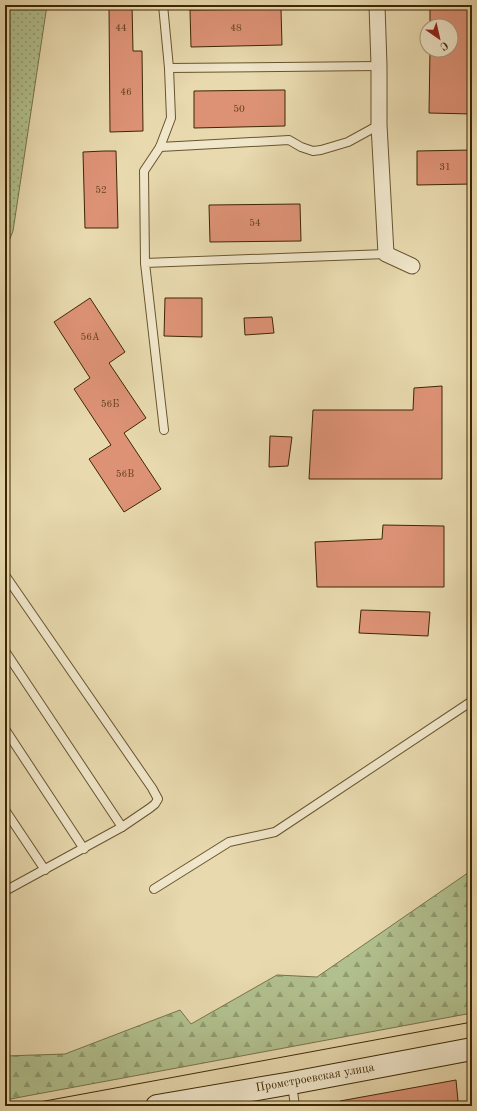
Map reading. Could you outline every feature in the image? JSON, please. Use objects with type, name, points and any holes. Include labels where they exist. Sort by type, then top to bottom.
[{"type":"street","points":[[377,5],[379,125],[386,254],[412,266]]},
{"type":"street","name":"Промстроевская улица","points":[[157,1106],[292,1083],[472,1049]]},
{"type":"lane","points":[[163,5],[169,68],[171,118],[160,147],[144,171],[144,263],[164,430]]},
{"type":"lane","points":[[169,68],[379,66]]},
{"type":"lane","points":[[160,147],[290,140],[301,147],[313,151],[348,142],[379,125]]},
{"type":"lane","points":[[144,263],[386,254]]},
{"type":"lane","points":[[5,575],[158,798],[155,804],[122,827],[5,891]]},
{"type":"lane","points":[[5,651],[122,827]]},
{"type":"lane","points":[[154,889],[229,842],[275,832],[472,701]]},
{"type":"lane","points":[[5,729],[84,849]]},
{"type":"lane","points":[[5,810],[45,870]]},
{"type":"lane","points":[[292,1083],[295,1106]]},
{"type":"green space","points":[[5,5],[47,5],[13,231],[5,251]]},
{"type":"green space","points":[[472,870],[472,1013],[5,1100],[5,1056],[65,1054],[180,1010],[191,1024],[277,975],[317,977]]},
{"type":"building","points":[[109,5],[132,5],[133,51],[142,51],[143,131],[110,132]]},
{"type":"building","points":[[430,5],[472,5],[472,114],[429,113],[430,58],[459,58],[459,18],[430,18]]},
{"type":"building","points":[[281,9],[282,45],[191,47],[190,10]]},
{"type":"building","points":[[285,90],[285,126],[194,128],[194,91]]},
{"type":"building","points":[[472,150],[472,184],[417,185],[417,151]]},
{"type":"building","points":[[116,151],[118,228],[85,228],[83,152]]},
{"type":"building","points":[[300,204],[301,241],[210,242],[209,205]]},
{"type":"building","points":[[90,298],[125,352],[109,363],[146,418],[124,433],[161,489],[124,512],[89,459],[111,445],[74,389],[90,378],[54,322]]},
{"type":"building","points":[[165,298],[202,298],[202,337],[164,336]]},
{"type":"building","points":[[272,317],[274,333],[245,335],[244,318]]},
{"type":"building","points":[[442,386],[442,479],[309,479],[313,410],[413,410],[414,388]]},
{"type":"building","points":[[270,436],[292,437],[288,466],[269,467]]},
{"type":"building","points":[[383,525],[444,526],[444,587],[317,587],[315,542],[382,539]]},
{"type":"building","points":[[361,610],[430,612],[428,636],[359,633]]},
{"type":"building","points":[[456,1080],[458,1101],[425,1106],[340,1106],[340,1101]]},
{"type":"tram line","points":[[18,1106],[472,1022]]}]
